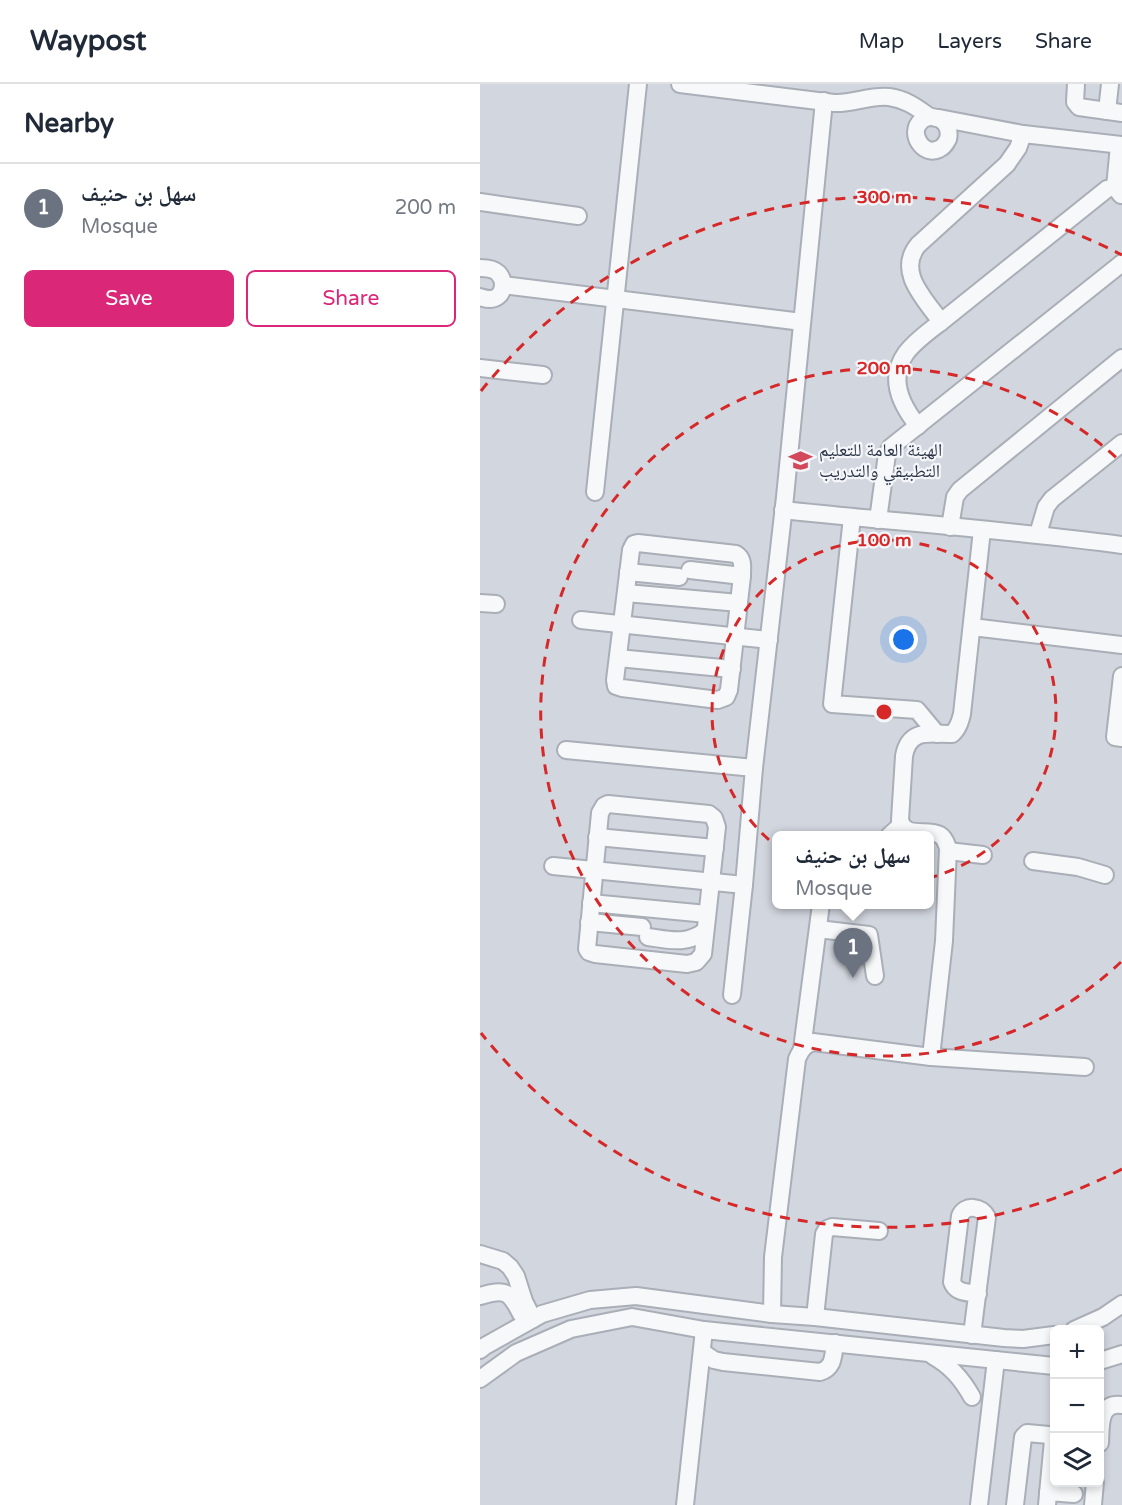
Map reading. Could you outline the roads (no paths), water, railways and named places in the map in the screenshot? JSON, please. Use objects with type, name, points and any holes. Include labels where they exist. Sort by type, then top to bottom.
[{"type":"street","points":[[595,492],[638,84]]},
{"type":"street","points":[[680,84],[843,104],[879,97],[900,99],[946,124],[949,133],[946,143]]},
{"type":"street","points":[[1076,84],[1075,102],[1079,107],[1114,112],[1110,84]]},
{"type":"street","points":[[732,995],[824,101]]},
{"type":"street","points":[[918,426],[902,403],[897,387],[898,369],[905,353],[1107,189],[1118,191],[1120,145],[1023,134],[934,117],[920,122],[915,132],[918,143],[927,150],[938,150],[960,135],[983,127]]},
{"type":"street","points":[[941,322],[910,275],[909,266],[912,255],[918,245],[1007,164],[1018,148],[1023,134]]},
{"type":"street","points":[[480,202],[578,216]]},
{"type":"street","points":[[878,520],[887,454],[891,447],[1122,263]]},
{"type":"street","points":[[480,268],[498,272],[503,281],[499,295],[490,299],[480,297]]},
{"type":"street","points":[[503,285],[802,322]]},
{"type":"street","points":[[950,527],[955,496],[960,490],[1122,358]]},
{"type":"street","points":[[480,368],[543,375]]},
{"type":"street","points":[[1038,534],[1046,507],[1052,499],[1122,443]]},
{"type":"street","points":[[783,510],[1038,534],[1122,545]]},
{"type":"street","points":[[852,517],[832,704],[917,710],[937,734]]},
{"type":"street","points":[[895,830],[900,820],[906,749],[910,742],[921,734],[952,735],[960,724],[982,530]]},
{"type":"street","points":[[634,544],[736,554],[742,561],[742,576],[728,694],[718,700],[619,688],[615,680],[628,572],[634,544]]},
{"type":"street","points":[[628,572],[742,576]]},
{"type":"street","points":[[626,593],[739,603]]},
{"type":"street","points":[[581,620],[769,639]]},
{"type":"street","points":[[972,627],[1122,645]]},
{"type":"street","points":[[618,657],[732,669]]},
{"type":"street","points":[[1122,676],[1115,737],[1122,738]]},
{"type":"street","points":[[566,750],[754,768]]},
{"type":"street","points":[[612,804],[709,814],[714,818],[717,827],[715,848],[703,954],[696,962],[687,964],[592,953],[587,949],[597,837],[601,809],[604,806],[612,804]]},
{"type":"street","points":[[895,830],[910,831]]},
{"type":"street","points":[[931,1057],[944,941],[948,851],[945,839],[934,834]]},
{"type":"street","points":[[597,837],[715,848]]},
{"type":"street","points":[[948,851],[983,855]]},
{"type":"street","points":[[1033,861],[1078,867],[1105,875]]},
{"type":"street","points":[[553,866],[744,885]]},
{"type":"street","points":[[591,903],[706,923]]},
{"type":"street","points":[[802,1049],[820,909]]},
{"type":"street","points":[[589,922],[686,940],[698,936],[706,923]]},
{"type":"street","points":[[818,929],[869,935],[875,976]]},
{"type":"street","points":[[772,1314],[772,1257],[797,1059],[806,1044],[813,1042],[931,1057],[1084,1067]]},
{"type":"street","points":[[972,1335],[978,1294],[987,1217],[980,1209],[966,1208],[960,1216],[952,1282],[959,1290],[978,1294]]},
{"type":"street","points":[[815,1317],[824,1234],[827,1229],[832,1227],[879,1232]]},
{"type":"street","points":[[480,1254],[503,1261],[510,1267],[516,1276],[530,1321]]},
{"type":"street","points":[[498,1291],[507,1279],[510,1267]]},
{"type":"street","points":[[480,1296],[498,1291],[510,1295],[530,1321]]},
{"type":"street","points":[[480,1350],[542,1314],[590,1300],[636,1296],[772,1314],[972,1335],[1023,1339],[1050,1336]]},
{"type":"street","points":[[1084,1325],[1103,1317],[1122,1304]]},
{"type":"street","points":[[480,1379],[516,1353],[571,1329],[632,1317],[704,1330],[1050,1366]]},
{"type":"street","points":[[685,1505],[704,1330]]},
{"type":"street","points":[[722,1340],[769,1345],[779,1344],[788,1339]]},
{"type":"street","points":[[702,1352],[710,1358],[723,1362],[820,1372],[825,1371],[831,1364],[835,1343]]},
{"type":"street","points":[[927,1353],[942,1361],[958,1375],[972,1397]]},
{"type":"street","points":[[1104,1360],[1122,1354]]},
{"type":"street","points":[[979,1505],[996,1360]]},
{"type":"street","points":[[1101,1433],[1105,1411],[1113,1405],[1122,1405]]},
{"type":"street","points":[[1015,1505],[1023,1437],[1028,1433],[1049,1435],[1053,1440],[1047,1498],[1074,1494]]},
{"type":"street","points":[[1093,1505],[1095,1487]]},
{"type":"place","name":"الهيئة العامة للتعليم التطبيقي والتدريب","points":[[801,460]]},
{"type":"place","name":"سهل بن حنيف","points":[[853,978]]}]
